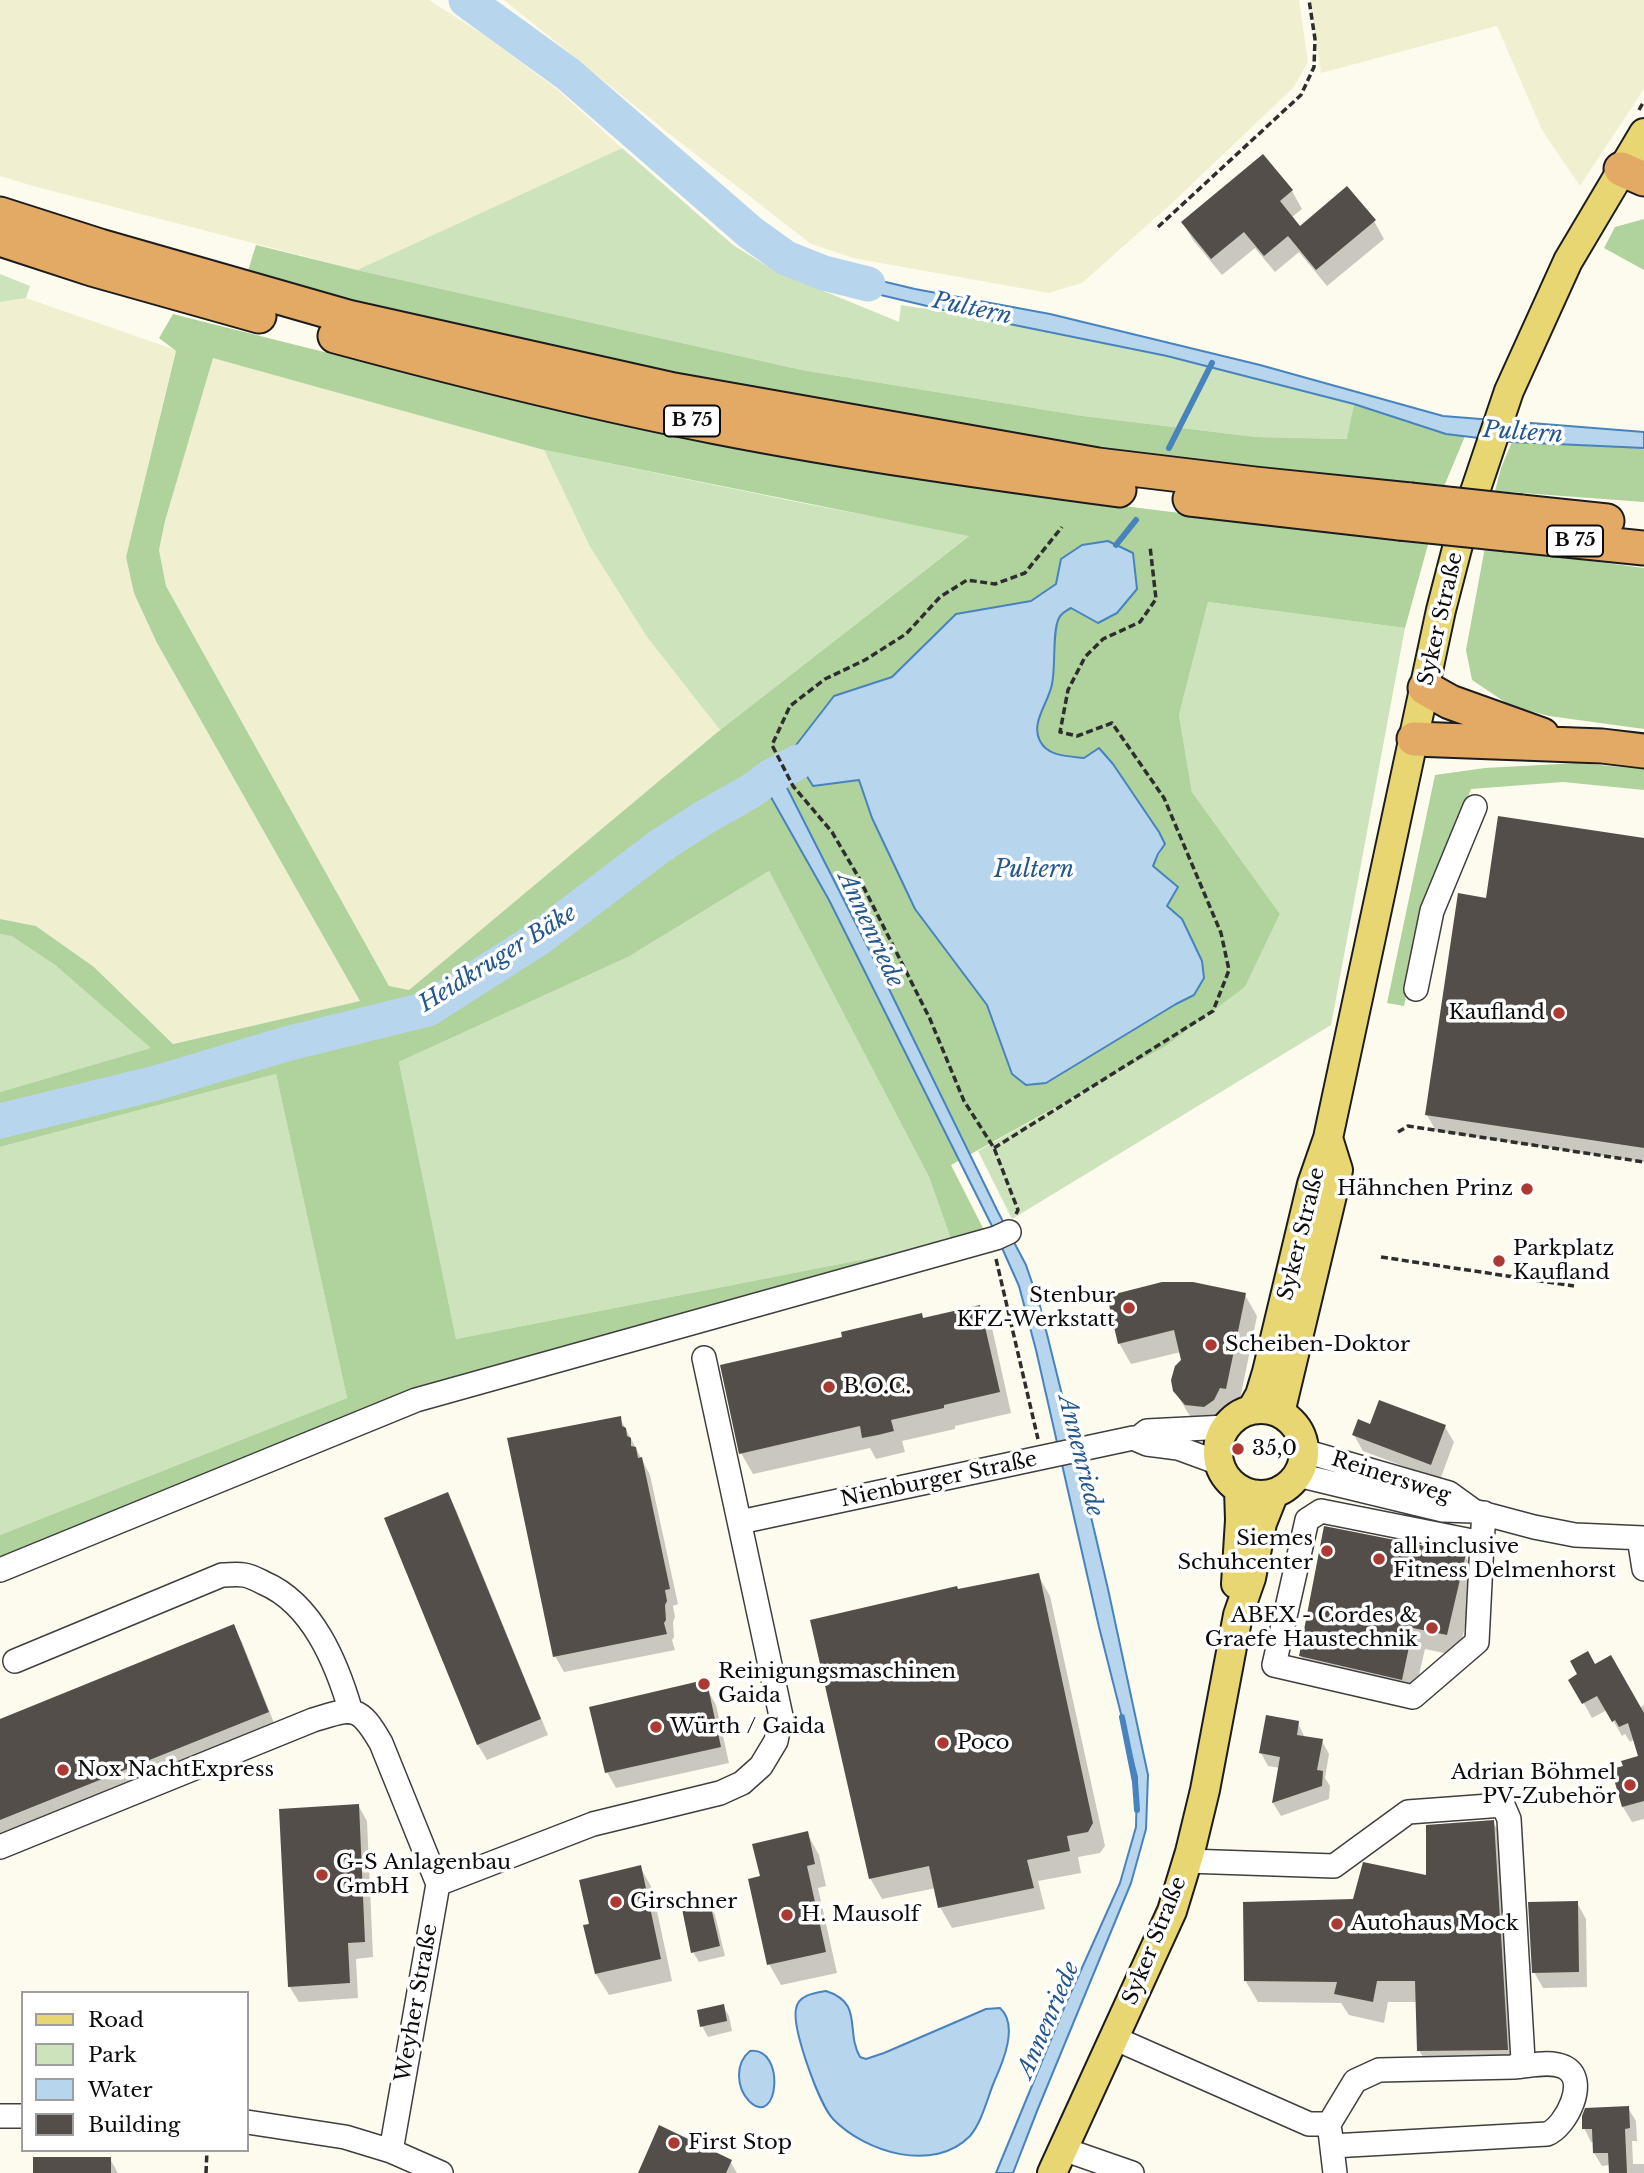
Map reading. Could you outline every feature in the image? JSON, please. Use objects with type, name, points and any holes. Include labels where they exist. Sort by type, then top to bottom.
[{"type":"highway","name":"B 75","points":[[0,215],[348,317],[674,390],[1098,464],[1255,484],[1405,511],[1514,523],[1644,548]]},
{"type":"highway","name":"B 75","points":[[0,239],[206,301],[448,366],[716,427],[885,457],[1251,507],[1405,511]]},
{"type":"highway","name":"B 75","points":[[1514,523],[1644,525]]},
{"type":"highway","points":[[1425,688],[1450,702],[1571,745]]},
{"type":"highway","points":[[1414,739],[1571,745],[1644,751]]},
{"type":"main road","name":"Syker Straße","points":[[1266,1411],[1261,1395],[1312,1184],[1328,1138],[1450,571],[1480,470],[1508,391],[1569,261],[1632,174],[1644,132]]},
{"type":"main road","points":[[1266,1411],[1290,1419],[1298,1429],[1303,1440],[1301,1463],[1288,1486],[1274,1493],[1250,1494],[1226,1478],[1217,1450],[1226,1427],[1237,1415],[1266,1411]]},
{"type":"main road","name":"Syker Straße","points":[[1238,1615],[1235,1573],[1240,1520],[1239,1489]]},
{"type":"main road","name":"Syker Straße","points":[[1057,2161],[1172,1911],[1205,1790],[1238,1615],[1251,1577],[1262,1523],[1274,1493]]},
{"type":"street","points":[[1416,989],[1432,911],[1475,807]]},
{"type":"street","points":[[0,1570],[416,1400],[997,1237]]},
{"type":"street","points":[[0,1847],[313,1720],[342,1711],[359,1713],[369,1722],[381,1743],[438,1884],[593,1824],[719,1793],[742,1783],[761,1766],[776,1741],[781,1716],[704,1358]]},
{"type":"street","name":"Nienburger Straße","points":[[1137,1439],[1147,1431],[1226,1427]]},
{"type":"street","name":"Nienburger Straße","points":[[740,1522],[1121,1440],[1137,1439],[1147,1444],[1178,1448],[1219,1463]]},
{"type":"street","name":"Reinersweg","points":[[1301,1463],[1443,1510],[1479,1512],[1576,1535],[1642,1538]]},
{"type":"street","points":[[1479,1512],[1482,1543],[1477,1642],[1413,1697],[1274,1665],[1307,1520],[1321,1511],[1482,1543]]},
{"type":"street","points":[[1642,1538],[1644,1569]]},
{"type":"street","points":[[15,1661],[222,1576],[246,1575],[275,1587],[314,1626],[327,1650],[351,1712]]},
{"type":"street","points":[[1187,1861],[1334,1866],[1408,1812],[1503,1805],[1508,1819],[1523,2060],[1514,2067]]},
{"type":"street","name":"Weyher Straße","points":[[391,2151],[438,1884]]},
{"type":"street","points":[[1115,2038],[1331,2135],[1547,2134],[1555,2131],[1562,2122],[1577,2088],[1574,2075],[1561,2065],[1553,2064],[1379,2070],[1355,2081],[1331,2135],[1335,2173]]},
{"type":"street","points":[[0,2116],[21,2116]]},
{"type":"street","points":[[248,2122],[345,2137],[391,2151],[441,2173]]},
{"type":"street","points":[[1057,2161],[1132,2173]]},
{"type":"path","points":[[1158,227],[1301,95],[1314,67],[1315,39],[1309,0]]},
{"type":"path","points":[[1049,1456],[996,1259],[997,1237],[1018,1210],[993,1148],[964,1101],[930,1019],[859,878],[832,832],[793,786],[772,745],[790,706],[825,679],[865,660],[906,634],[940,597],[967,580],[995,584],[1025,573],[1062,527]]},
{"type":"path","points":[[993,1148],[1213,1011],[1229,970],[1221,933],[1164,798],[1112,723],[1077,736],[1060,732],[1068,690],[1085,657],[1103,639],[1140,622],[1156,598],[1150,546]]},
{"type":"path","points":[[1398,1132],[1408,1126],[1644,1162]]},
{"type":"path","points":[[1381,1256],[1574,1286]]},
{"type":"path","points":[[206,2173],[207,2152]]},
{"type":"green space","points":[[0,0],[429,0],[487,37],[558,90],[622,148],[357,270],[0,176]]},
{"type":"green space","points":[[504,0],[1299,0],[1308,62],[1294,87],[1171,204],[1082,283],[1048,293],[853,258],[811,244]]},
{"type":"green space","points":[[1310,0],[1644,0],[1644,89],[1580,186],[1542,130],[1497,26],[1321,73]]},
{"type":"green space","points":[[622,148],[733,245],[775,271],[899,322],[901,305],[965,315],[1167,356],[1354,404],[1348,439],[1256,437],[1083,416],[802,370],[357,270]]},
{"type":"green space","points":[[1644,219],[1644,270],[1604,248],[1615,227]]},
{"type":"green space","points":[[256,245],[802,370],[1083,416],[1256,437],[1347,439],[1354,404],[1446,434],[1465,436],[1443,489],[1150,455],[947,425],[693,381],[477,333],[247,274]]},
{"type":"green space","points":[[0,274],[30,286],[26,298],[0,302]]},
{"type":"green space","points":[[26,298],[176,350],[126,557],[157,643],[360,1001],[173,1044],[94,967],[36,926],[0,919],[0,302]]},
{"type":"green space","points":[[173,314],[547,406],[773,453],[1018,492],[1429,541],[1405,628],[1208,602],[1179,715],[1192,792],[1280,914],[1245,987],[1166,1046],[951,1165],[988,1238],[433,1392],[0,1566],[0,1535],[347,1398],[276,1074],[0,1147],[0,1125],[156,1086],[264,1053],[394,1021],[392,1014],[257,1049],[158,1079],[0,1119],[0,1092],[151,1048],[55,965],[12,936],[0,934],[0,919],[36,926],[94,967],[173,1044],[360,1001],[157,643],[134,593],[126,557],[176,351],[159,338]],"holes":[[[213,358],[544,450],[969,536],[720,730],[409,990],[389,986],[166,586],[159,550]],[[1108,541],[1133,553],[1098,623],[1071,608],[1059,618],[1052,684],[1037,727],[1040,741],[1048,750],[1059,755],[1084,758],[1098,748],[1165,844],[1153,866],[1167,877],[1166,906],[1182,919],[1194,995],[1046,1083],[1012,1074],[987,1005],[915,909],[872,818],[859,780],[793,749],[834,696],[892,677],[956,614],[1031,601],[1056,584],[1061,559]],[[769,871],[929,1177],[952,1242],[456,1339],[399,1062],[628,957]]]},
{"type":"green space","points":[[213,357],[544,450],[589,545],[647,637],[720,730],[409,990],[389,986],[166,586],[159,550]]},
{"type":"green space","points":[[1512,442],[1644,448],[1644,502],[1495,491]]},
{"type":"green space","points":[[544,450],[970,535],[720,730],[647,637],[589,545]]},
{"type":"green space","points":[[1485,547],[1644,568],[1644,729],[1549,716],[1511,706],[1472,680],[1466,650]]},
{"type":"green space","points":[[1208,602],[1405,628],[1331,1025],[1012,1219],[978,1151],[1166,1046],[1245,987],[1280,914],[1192,792],[1179,715]]},
{"type":"green space","points":[[1578,763],[1644,769],[1644,790],[1563,782],[1471,789],[1424,907],[1404,1006],[1387,1003],[1435,775],[1485,768]]},
{"type":"green space","points":[[769,871],[929,1177],[952,1242],[456,1339],[399,1062],[628,957]]},
{"type":"green space","points":[[0,934],[12,935],[55,965],[152,1048],[0,1092]]},
{"type":"green space","points":[[276,1074],[347,1398],[0,1535],[0,1147]]},
{"type":"water","points":[[824,273],[848,273],[915,289],[1050,314],[1260,365],[1443,416],[1644,432],[1644,448],[1512,442],[1446,434],[1354,404],[1167,356],[965,315],[847,287]]},
{"type":"water","name":"Pultern","points":[[1108,541],[1133,553],[1137,589],[1117,613],[1098,623],[1071,608],[1060,617],[1056,631],[1052,684],[1037,727],[1038,734],[1040,741],[1053,753],[1084,758],[1099,748],[1113,764],[1165,844],[1153,866],[1178,887],[1167,906],[1182,919],[1202,961],[1204,978],[1194,995],[1046,1083],[1026,1085],[1012,1074],[987,1005],[915,909],[872,818],[859,780],[813,786],[793,749],[834,696],[892,677],[956,614],[1031,601],[1056,584],[1061,559],[1082,545]]},
{"type":"water","points":[[779,772],[1026,1265],[1040,1306],[1068,1419],[1148,1775],[1146,1829],[1131,1883],[1013,2173],[996,2173],[1064,2008],[1120,1883],[1136,1827],[1137,1777],[1019,1286],[994,1230],[829,900],[763,783]]},
{"type":"water","points":[[826,1991],[838,1996],[850,2010],[856,2047],[860,2057],[866,2059],[986,2009],[1000,2008],[1006,2015],[1008,2024],[1008,2044],[981,2117],[970,2136],[955,2147],[938,2154],[900,2154],[863,2141],[833,2119],[808,2066],[796,2019],[797,2004],[800,2001],[807,1996]]},
{"type":"water","points":[[750,2051],[762,2053],[773,2072],[772,2097],[767,2105],[759,2107],[749,2101],[740,2082],[740,2068]]},
{"type":"building","points":[[1263,154],[1293,190],[1280,201],[1300,226],[1347,186],[1376,220],[1316,270],[1288,236],[1264,256],[1244,232],[1211,259],[1181,222]]},
{"type":"building","points":[[1498,816],[1644,838],[1644,1148],[1425,1115],[1458,893],[1486,898]]},
{"type":"building","points":[[1162,1282],[1193,1282],[1246,1293],[1226,1389],[1220,1388],[1214,1400],[1204,1407],[1185,1405],[1173,1391],[1171,1380],[1175,1366],[1181,1360],[1174,1330],[1118,1344],[1107,1296]]},
{"type":"building","name":"B.O.C.","points":[[980,1305],[1000,1392],[891,1420],[894,1431],[878,1435],[862,1438],[860,1426],[739,1454],[720,1365],[842,1337],[841,1332],[922,1313],[923,1318]]},
{"type":"building","points":[[1379,1400],[1446,1425],[1431,1465],[1352,1435],[1358,1419],[1370,1424]]},
{"type":"building","points":[[621,1416],[622,1426],[631,1438],[631,1446],[636,1447],[638,1458],[642,1457],[670,1589],[665,1590],[667,1601],[664,1623],[667,1634],[553,1657],[507,1438]]},
{"type":"building","points":[[448,1492],[541,1719],[477,1745],[384,1518]]},
{"type":"building","points":[[1324,1526],[1466,1554],[1447,1635],[1413,1628],[1402,1680],[1299,1656]]},
{"type":"building","points":[[1039,1573],[1093,1823],[1088,1832],[1067,1836],[1070,1851],[1027,1860],[1034,1888],[938,1908],[929,1866],[869,1879],[810,1620],[957,1586],[958,1589]]},
{"type":"building","name":"Nox NachtExpress","points":[[234,1624],[269,1712],[0,1820],[0,1719]]},
{"type":"building","points":[[1588,1651],[1595,1664],[1611,1655],[1644,1713],[1644,1801],[1622,1807],[1611,1769],[1623,1766],[1621,1761],[1638,1756],[1628,1723],[1619,1727],[1615,1720],[1612,1722],[1597,1696],[1582,1704],[1568,1680],[1577,1674],[1570,1661]]},
{"type":"building","name":"Würth / Gaida","points":[[700,1681],[708,1687],[721,1747],[605,1773],[589,1707]]},
{"type":"building","points":[[1266,1715],[1299,1721],[1297,1735],[1323,1739],[1317,1770],[1323,1771],[1322,1786],[1272,1803],[1280,1757],[1259,1753]]},
{"type":"building","name":"G-S Anlagenbau GmbH","points":[[359,1804],[365,1942],[348,1943],[350,1983],[288,1987],[279,1809]]},
{"type":"building","points":[[1494,1820],[1508,2050],[1417,2051],[1415,1981],[1377,1981],[1373,2002],[1334,1994],[1337,1982],[1244,1981],[1243,1902],[1353,1899],[1363,1862],[1426,1875],[1426,1825]]},
{"type":"building","name":"H. Mausolf","points":[[808,1831],[815,1864],[807,1866],[826,1952],[767,1965],[748,1879],[760,1876],[752,1844]]},
{"type":"building","name":"Girschner","points":[[641,1865],[661,1959],[595,1974],[583,1925],[589,1924],[579,1880]]},
{"type":"building","points":[[1578,1901],[1579,1972],[1532,1973],[1528,1902]]},
{"type":"building","points":[[710,1903],[720,1946],[691,1953],[682,1909]]},
{"type":"building","points":[[724,2004],[727,2021],[700,2027],[697,2010]]},
{"type":"building","points":[[1629,2106],[1630,2128],[1625,2129],[1627,2173],[1609,2173],[1608,2153],[1593,2153],[1592,2129],[1582,2129],[1582,2116],[1585,2108]]},
{"type":"building","name":"First Stop","points":[[659,2125],[732,2160],[726,2173],[638,2173]]},
{"type":"building","points":[[33,2157],[111,2157],[111,2173],[33,2173]]},
{"type":"waterway","name":"Pultern","points":[[466,0],[568,74],[751,233],[786,258],[824,273],[868,284]]},
{"type":"waterway","points":[[1169,448],[1212,363]]},
{"type":"waterway","points":[[1116,545],[1136,520]]},
{"type":"waterway","name":"Heidkruger Bäke","points":[[0,1121],[156,1083],[286,1044],[428,1009],[539,938],[660,846],[798,762]]},
{"type":"waterway","name":"Annenriede","points":[[1122,1717],[1135,1782],[1137,1810]]},
{"type":"place","name":"Kaufland","points":[[1559,1013]]},
{"type":"place","name":"Hähnchen Prinz","points":[[1527,1189]]},
{"type":"place","name":"Parkplatz Kaufland","points":[[1499,1261]]},
{"type":"place","name":"Stenbur KFZ-Werkstatt","points":[[1129,1308]]},
{"type":"place","name":"Scheiben-Doktor","points":[[1211,1345]]},
{"type":"place","name":"B.O.C.","points":[[829,1387]]},
{"type":"place","name":"35,0","points":[[1238,1449]]},
{"type":"place","name":"Siemes Schuhcenter","points":[[1327,1551]]},
{"type":"place","name":"all inclusive Fitness Delmenhorst","points":[[1379,1559]]},
{"type":"place","name":"ABEX - Cordes & Graefe Haustechnik","points":[[1432,1628]]},
{"type":"place","name":"Reinigungsmaschinen Gaida","points":[[704,1684]]},
{"type":"place","name":"Würth / Gaida","points":[[656,1727]]},
{"type":"place","name":"Poco","points":[[943,1743]]},
{"type":"place","name":"Nox NachtExpress","points":[[63,1770]]},
{"type":"place","name":"Adrian Böhmel PV-Zubehör","points":[[1630,1785]]},
{"type":"place","name":"G-S Anlagenbau GmbH","points":[[322,1875]]},
{"type":"place","name":"Girschner","points":[[616,1902]]},
{"type":"place","name":"H. Mausolf","points":[[787,1915]]},
{"type":"place","name":"Autohaus Mock","points":[[1337,1924]]},
{"type":"place","name":"First Stop","points":[[674,2143]]}]
